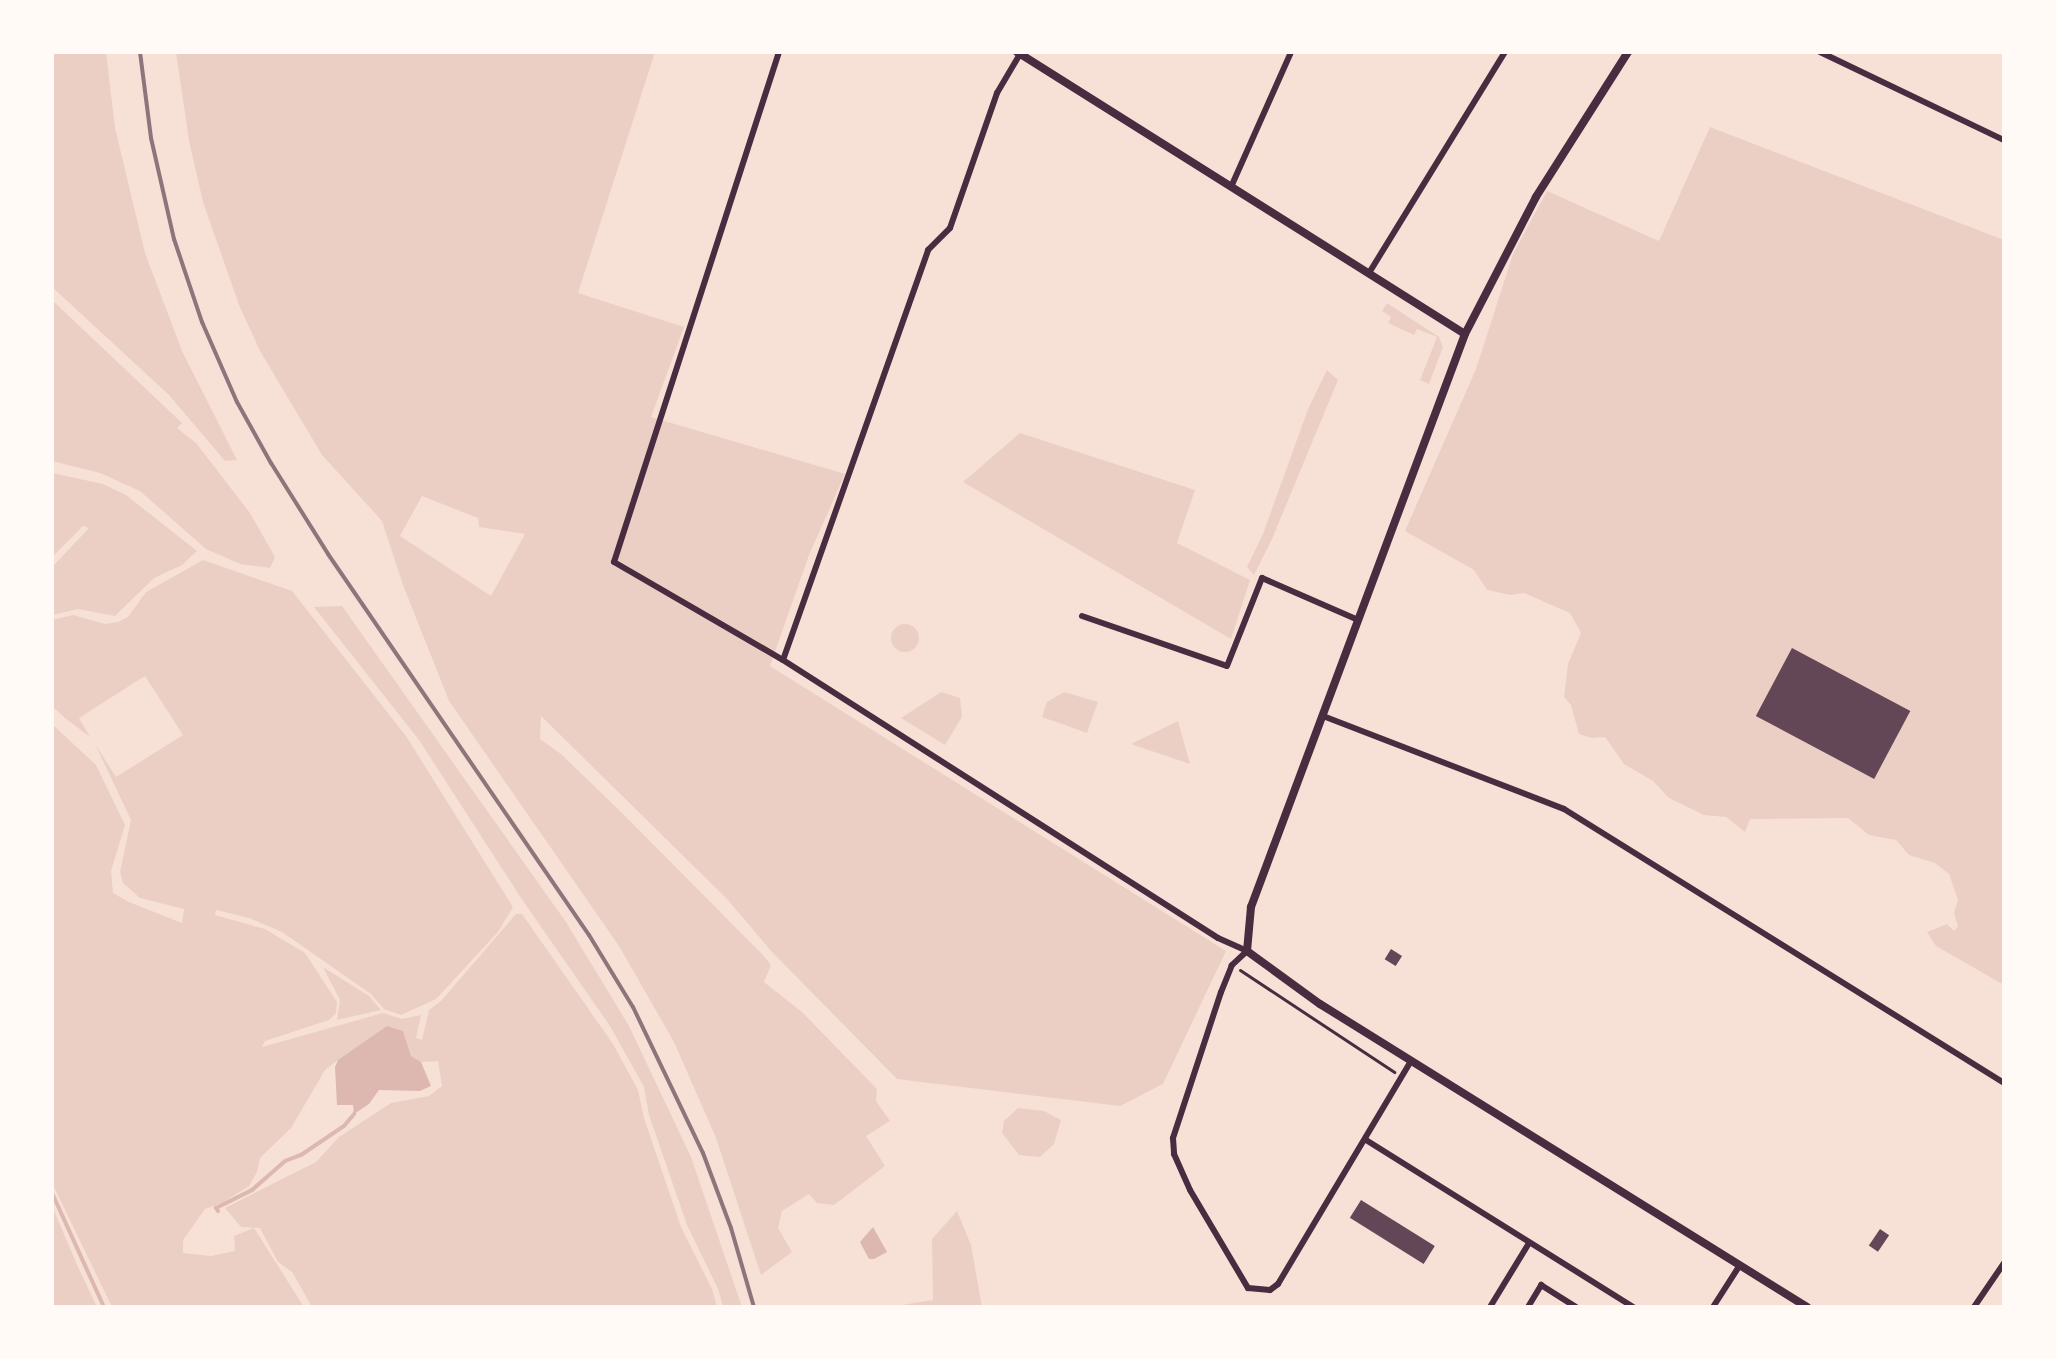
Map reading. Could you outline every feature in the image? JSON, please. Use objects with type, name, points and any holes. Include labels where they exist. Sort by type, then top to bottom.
[{"type":"street","points":[[779,52],[614,562],[783,660],[1218,938],[1247,951],[1287,983],[1807,1307]]},
{"type":"street","points":[[1231,187],[1291,52]]},
{"type":"street","points":[[1369,273],[1505,52]]},
{"type":"street","points":[[1411,1061],[1278,1284],[1257,1291],[1243,1285],[1174,1154],[1175,1123],[1221,992],[1237,961],[1247,951],[1251,907],[1465,334],[1536,197],[1628,52]]},
{"type":"street","points":[[1820,52],[2004,140]]},
{"type":"street","points":[[783,660],[928,250],[950,228],[997,93],[1018,53],[1465,334]]},
{"type":"street","points":[[1082,616],[1227,666],[1262,578],[1358,620]]},
{"type":"street","points":[[1323,716],[1564,809],[2004,1083]]},
{"type":"street","points":[[1366,1140],[1633,1307]]},
{"type":"street","points":[[1490,1307],[1529,1243]]},
{"type":"street","points":[[1974,1307],[2004,1263]]},
{"type":"street","points":[[1713,1307],[1740,1265]]},
{"type":"street","points":[[1528,1307],[1541,1285],[1576,1307]]},
{"type":"path","points":[[1237,961],[1241,973],[1402,1078]]},
{"type":"shaded area","points":[[52,52],[106,52],[115,128],[145,253],[182,351],[237,460],[225,461],[169,395],[52,287]]},
{"type":"shaded area","points":[[176,52],[655,52],[578,293],[684,327],[651,417],[845,474],[809,555],[770,666],[1226,951],[1163,1084],[1120,1106],[897,1079],[772,952],[727,899],[541,716],[540,739],[561,754],[619,810],[762,954],[771,965],[764,982],[802,1012],[877,1089],[876,1101],[890,1121],[866,1136],[885,1166],[834,1205],[817,1203],[809,1194],[782,1211],[778,1228],[792,1252],[761,1275],[716,1138],[674,1042],[619,946],[449,701],[403,585],[382,521],[322,455],[260,351],[239,305],[203,202],[189,141]],"holes":[[[422,496],[478,518],[479,527],[525,534],[491,596],[400,536]]]},
{"type":"shaded area","points":[[1710,127],[2004,240],[2004,985],[1936,946],[1927,932],[1947,924],[1954,931],[1958,926],[1954,913],[1958,900],[1949,874],[1935,863],[1909,855],[1896,840],[1869,835],[1848,818],[1750,819],[1745,832],[1726,817],[1704,815],[1669,798],[1653,781],[1624,764],[1605,737],[1591,738],[1579,734],[1571,705],[1564,697],[1568,664],[1581,633],[1570,613],[1524,593],[1511,595],[1487,590],[1474,570],[1405,531],[1476,369],[1513,254],[1547,191],[1659,241]]},
{"type":"shaded area","points":[[52,300],[182,423],[177,428],[196,443],[250,513],[275,557],[270,568],[240,564],[206,549],[140,491],[100,473],[52,461]]},
{"type":"shaded area","points":[[1387,303],[1439,337],[1443,347],[1429,384],[1420,380],[1437,337],[1417,329],[1414,335],[1388,323],[1391,317],[1382,311]]},
{"type":"shaded area","points":[[1327,370],[1338,380],[1254,575],[1247,567],[1263,534],[1308,409]]},
{"type":"shaded area","points":[[1020,433],[1195,490],[1177,543],[1250,580],[1231,639],[963,482]]},
{"type":"shaded area","points":[[52,473],[103,484],[126,495],[197,551],[182,565],[154,578],[115,616],[78,609],[52,615],[52,567],[89,528],[83,526],[52,557]]},
{"type":"shaded area","points":[[203,560],[292,591],[406,736],[513,907],[498,932],[436,999],[401,1015],[384,1009],[371,994],[282,932],[249,918],[216,910],[215,915],[265,929],[305,953],[337,1002],[336,1013],[329,1020],[265,1041],[262,1047],[383,1013],[402,1019],[421,1015],[416,1038],[422,1040],[429,1010],[441,1001],[516,914],[522,914],[613,1044],[638,1090],[644,1118],[681,1227],[712,1289],[717,1307],[312,1307],[292,1272],[278,1262],[260,1228],[241,1227],[225,1208],[316,1162],[339,1137],[391,1103],[429,1096],[442,1086],[438,1061],[421,1062],[411,1056],[403,1032],[338,1060],[325,1070],[291,1128],[260,1158],[249,1186],[222,1203],[205,1209],[183,1240],[183,1253],[211,1256],[235,1251],[234,1236],[254,1228],[304,1307],[112,1307],[52,1183],[52,724],[96,765],[125,825],[111,871],[113,893],[182,923],[184,909],[140,898],[123,883],[120,872],[131,820],[95,744],[116,777],[183,735],[145,676],[79,718],[90,737],[65,718],[52,706],[52,620],[73,615],[105,624],[118,622],[128,617],[146,592]]},
{"type":"shaded area","points":[[342,606],[566,922],[629,1026],[691,1157],[742,1307],[723,1307],[718,1289],[687,1225],[649,1115],[644,1087],[610,1026],[523,901],[419,740],[314,607]]},
{"type":"shaded area","points":[[905,624],[915,628],[919,638],[915,648],[905,652],[895,648],[891,638],[895,628]]},
{"type":"shaded area","points":[[941,692],[960,698],[962,717],[945,745],[901,718]]},
{"type":"shaded area","points":[[1064,692],[1098,702],[1087,733],[1042,717],[1047,702]]},
{"type":"shaded area","points":[[1178,721],[1190,764],[1131,744]]},
{"type":"shaded area","points":[[323,967],[369,996],[381,1010],[337,1020],[340,1000]]},
{"type":"shaded area","points":[[387,1026],[403,1031],[411,1056],[421,1062],[431,1086],[420,1091],[379,1090],[369,1104],[354,1114],[353,1105],[337,1105],[335,1067],[338,1060]]},
{"type":"shaded area","points":[[1018,1108],[1044,1111],[1061,1120],[1054,1144],[1040,1157],[1019,1155],[1002,1133],[1004,1121]]},
{"type":"shaded area","points":[[52,1206],[78,1267],[97,1307],[52,1307]]},
{"type":"shaded area","points":[[957,1211],[971,1245],[982,1307],[889,1307],[933,1300],[932,1239]]},
{"type":"shaded area","points":[[873,1227],[887,1252],[869,1259],[860,1242]]},
{"type":"building","points":[[1792,648],[1910,711],[1874,779],[1756,716]]},
{"type":"building","points":[[1391,949],[1402,956],[1396,966],[1385,959]]},
{"type":"building","points":[[1361,1200],[1435,1246],[1424,1264],[1350,1218]]},
{"type":"building","points":[[1880,1229],[1889,1235],[1878,1252],[1869,1246]]},
{"type":"waterway","points":[[218,1211],[216,1208],[252,1190],[285,1161],[301,1155],[344,1126],[354,1114]]},
{"type":"waterway","points":[[52,1193],[104,1307]]},
{"type":"railway","points":[[140,52],[151,138],[174,239],[202,322],[237,402],[328,554],[589,935],[633,1007],[703,1153],[731,1228],[754,1307]]}]
